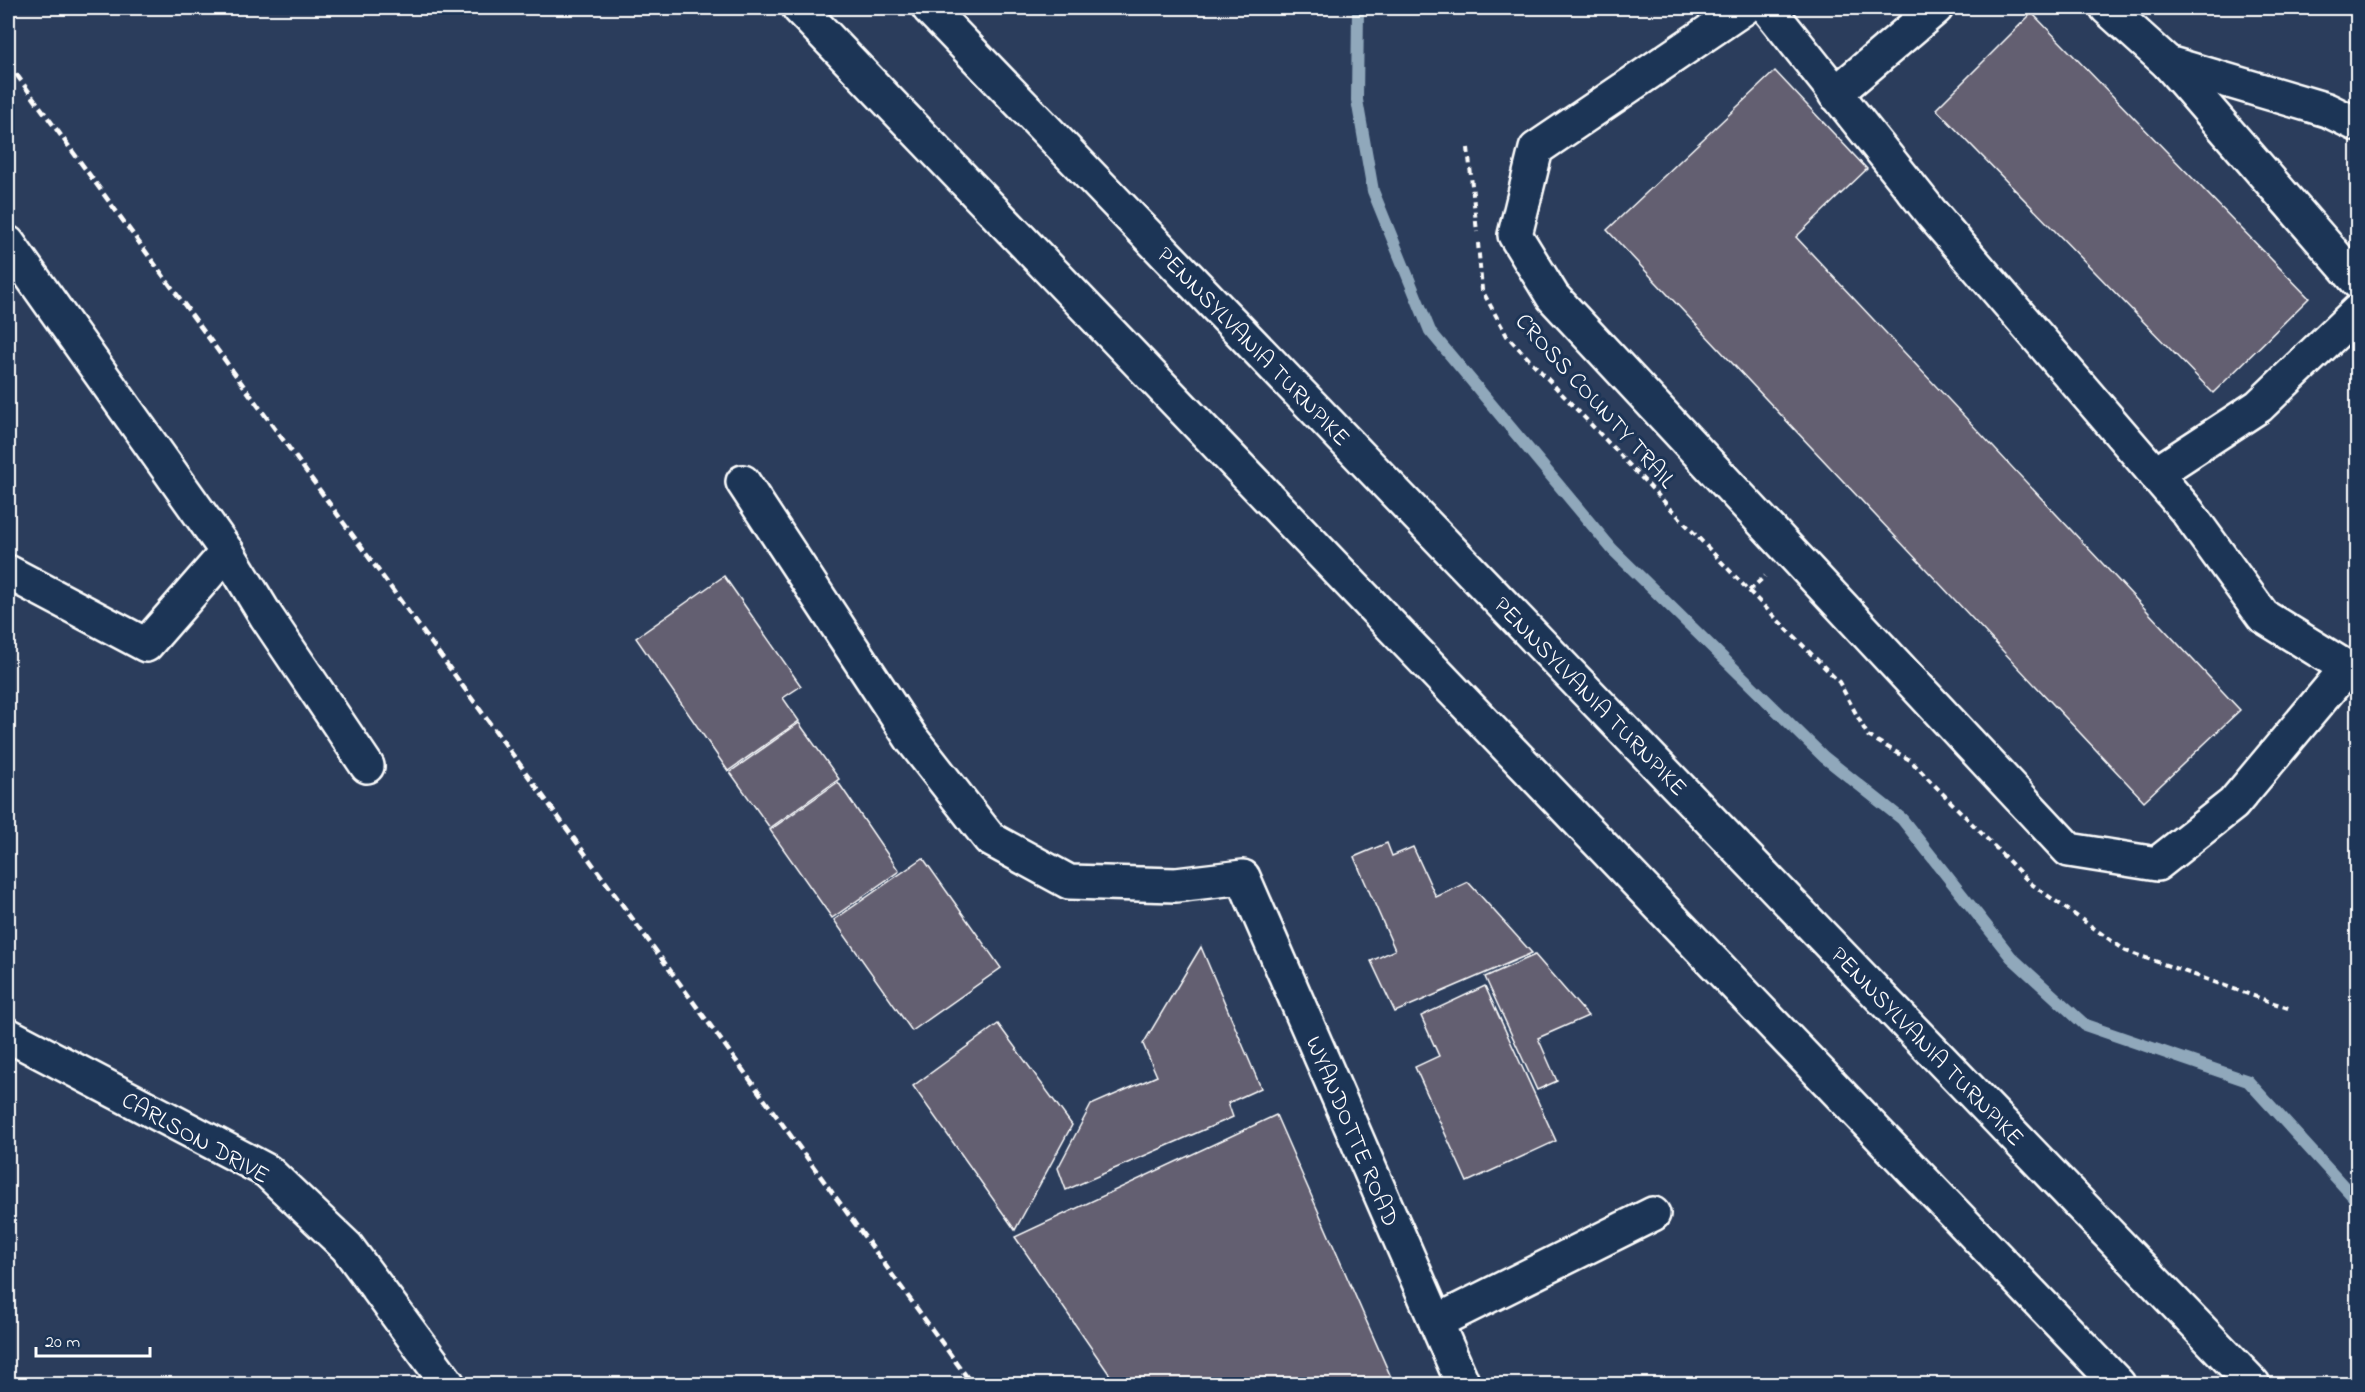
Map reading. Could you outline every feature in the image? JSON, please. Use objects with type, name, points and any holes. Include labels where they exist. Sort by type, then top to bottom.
[{"type":"main road","points":[[799,8],[2118,1384]]},
{"type":"main road","name":"PENNSYLVANIA TURNPIKE","points":[[929,8],[2253,1384]]},
{"type":"main road","points":[[1744,8],[1536,149],[1515,235],[1553,297],[2069,850],[2157,864],[2233,804],[2353,667],[2263,616],[2187,511],[1932,214],[1767,8]]},
{"type":"main road","points":[[1835,94],[1936,8]]},
{"type":"main road","points":[[2112,8],[2168,63],[2358,282]]},
{"type":"main road","points":[[2168,63],[2327,110],[2358,125]]},
{"type":"main road","points":[[8,243],[227,552],[266,616],[367,766]]},
{"type":"main road","points":[[2155,474],[2259,406],[2358,311]]},
{"type":"main road","name":"WYANDOTTE ROAD","points":[[743,482],[911,738],[990,839],[1069,882],[1176,885],[1244,877],[1463,1384]]},
{"type":"main road","points":[[8,572],[146,645],[227,552]]},
{"type":"main road","name":"CARLSON DRIVE","points":[[8,1035],[267,1172],[347,1247],[448,1384]]},
{"type":"main road","points":[[1436,1322],[1653,1214]]},
{"type":"path","name":"CROSS COUNTY TRAIL","points":[[1468,148],[1482,290],[1507,336],[1749,591],[1791,551]]},
{"type":"building","points":[[2032,13],[2309,298],[2213,393],[1936,109]]},
{"type":"building","points":[[1775,71],[1867,169],[1796,237],[2240,710],[2144,801],[1607,230]]},
{"type":"building","points":[[724,576],[801,686],[783,698],[799,721],[728,771],[636,638]]},
{"type":"building","points":[[799,723],[839,779],[770,828],[730,772]]},
{"type":"building","points":[[838,782],[899,871],[832,918],[770,830]]},
{"type":"building","points":[[1387,843],[1392,856],[1413,847],[1436,897],[1468,882],[1532,953],[1395,1012],[1371,961],[1395,950],[1354,857]]},
{"type":"building","points":[[923,858],[1001,968],[912,1031],[834,920]]},
{"type":"building","points":[[1201,947],[1261,1088],[1228,1103],[1233,1117],[1066,1190],[1058,1168],[1091,1105],[1157,1076],[1143,1044]]},
{"type":"building","points":[[1535,955],[1588,1016],[1538,1038],[1557,1081],[1537,1090],[1485,977]]},
{"type":"building","points":[[1485,986],[1556,1141],[1467,1182],[1415,1067],[1439,1056],[1421,1016]]},
{"type":"building","points":[[998,1024],[1072,1125],[1015,1230],[913,1086]]},
{"type":"building","points":[[1276,1115],[1394,1384],[1116,1384],[1015,1237]]},
{"type":"waterway","points":[[1358,8],[1357,100],[1373,191],[1430,331],[1612,549],[1824,757],[1902,819],[2011,957],[2085,1025],[2248,1081],[2358,1202]]},
{"type":"railway","points":[[8,63],[972,1384]]}]
